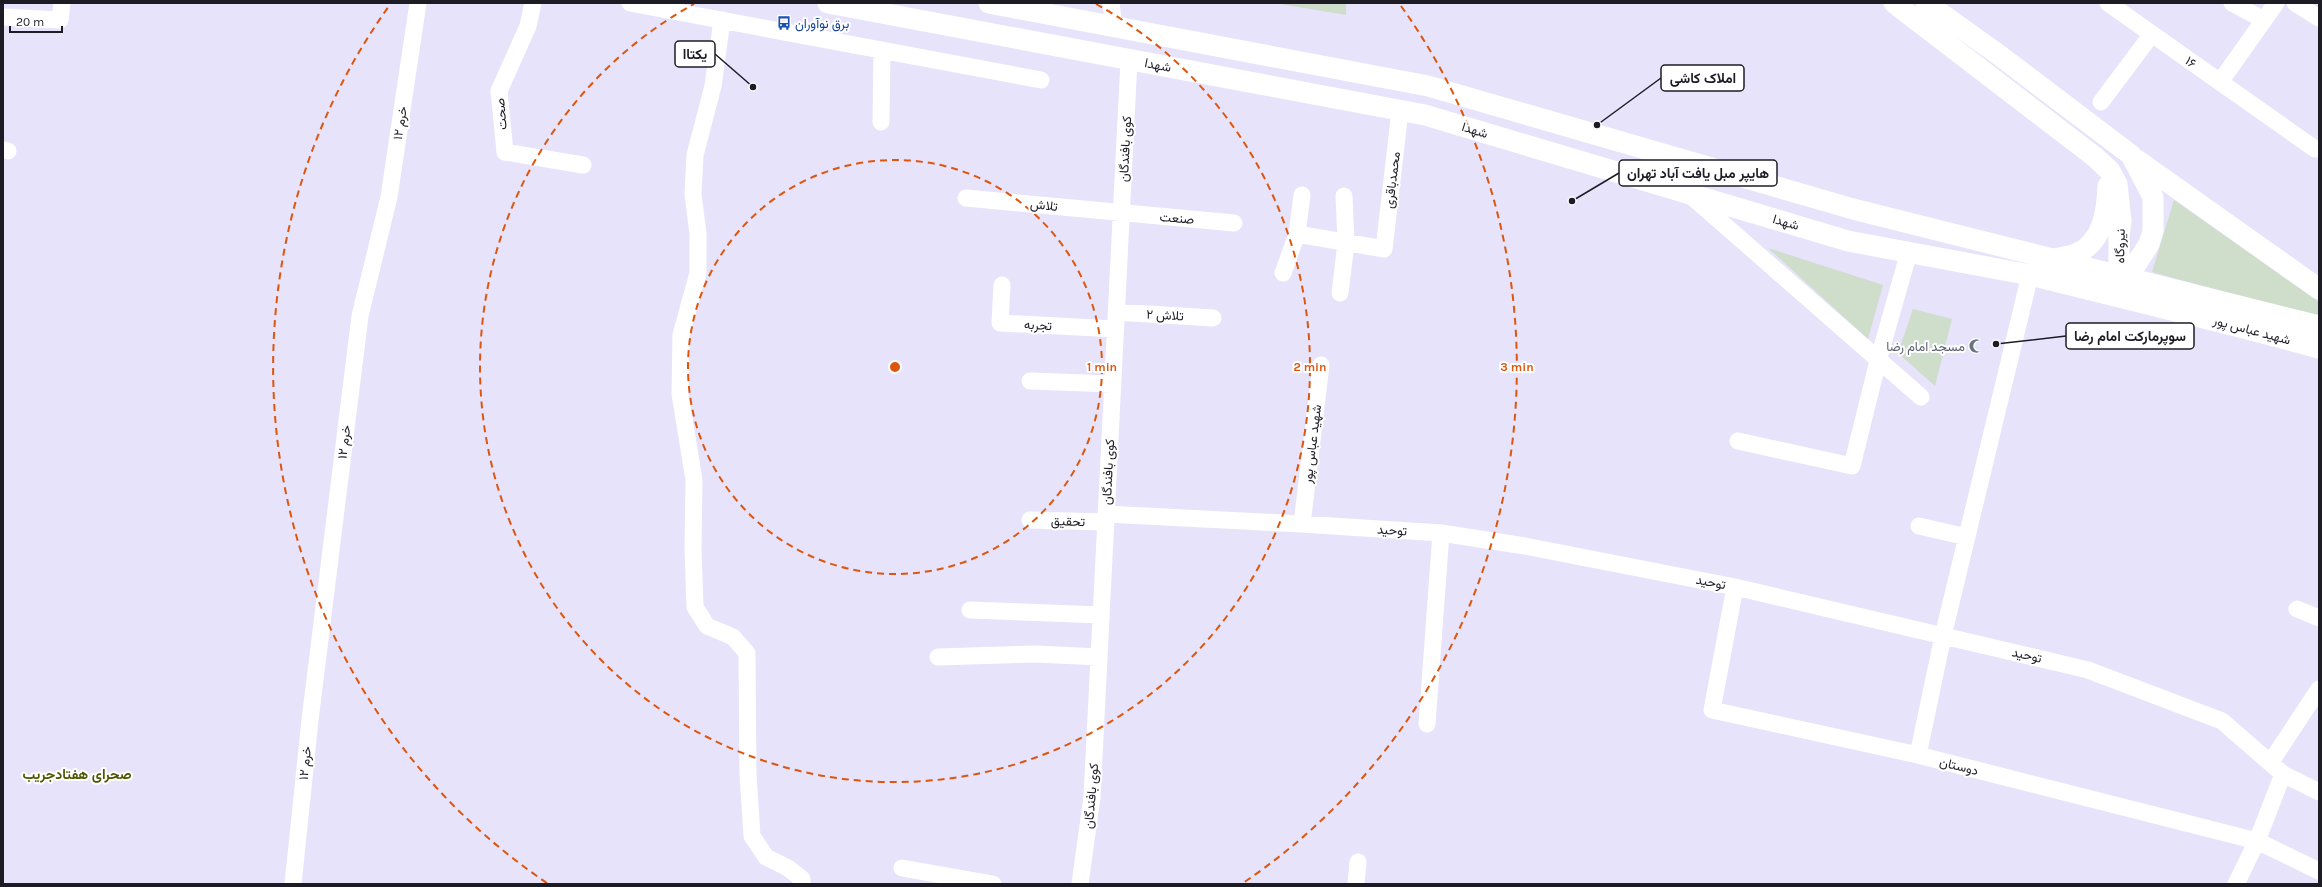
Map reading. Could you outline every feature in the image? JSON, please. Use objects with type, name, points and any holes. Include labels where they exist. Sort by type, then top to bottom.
[{"type":"main road","name":"شهدا","points":[[828,3],[1425,115],[1848,241],[2030,275],[2114,295]]},
{"type":"main road","points":[[989,3],[1428,86],[1824,200],[2055,259],[2120,274],[2114,295]]},
{"type":"main road","name":"نیروگاه","points":[[1894,3],[2103,164],[2117,184],[2119,198],[2120,274],[2135,266],[2149,244],[2153,231],[2153,197],[2131,155],[1926,3]]},
{"type":"main road","points":[[2131,155],[2319,290]]},
{"type":"main road","points":[[2055,259],[2076,254],[2089,245],[2098,235],[2105,218],[2107,202],[2108,186],[2103,164]]},
{"type":"main road","points":[[1816,232],[1824,200]]},
{"type":"main road","name":"شهید عباس پور","points":[[2120,274],[2319,326]]},
{"type":"main road","name":"شهید عباس پور","points":[[2114,295],[2319,348]]},
{"type":"street","points":[[3,17],[60,20],[62,3]]},
{"type":"street","name":"خرم ۱۲","points":[[293,884],[310,712],[360,316],[388,197],[418,3]]},
{"type":"street","name":"صحت","points":[[533,3],[528,26],[499,91],[505,152],[583,165]]},
{"type":"street","points":[[630,3],[1041,80]]},
{"type":"street","points":[[1111,3],[1114,27]]},
{"type":"street","points":[[1941,3],[1967,32]]},
{"type":"street","name":"۱۶","points":[[2108,3],[2315,149]]},
{"type":"street","points":[[2232,3],[2264,20]]},
{"type":"street","points":[[2220,82],[2276,3]]},
{"type":"street","points":[[2295,3],[2319,18]]},
{"type":"street","points":[[722,20],[713,86],[695,155],[693,194],[698,234],[698,273],[681,335],[680,394],[694,480],[693,549],[695,608],[708,626],[733,637],[747,653],[748,775],[752,836],[766,857],[788,868],[802,880],[802,884]]},
{"type":"street","points":[[2101,102],[2152,34]]},
{"type":"street","points":[[881,122],[882,50]]},
{"type":"street","name":"کوی بافندگان","points":[[1080,884],[1092,797],[1129,60]]},
{"type":"street","name":"محمدباقری","points":[[1346,243],[1384,249],[1400,111]]},
{"type":"street","points":[[1689,194],[1878,361],[1921,397]]},
{"type":"street","points":[[1283,273],[1297,234],[1302,195]]},
{"type":"street","points":[[1340,293],[1346,243],[1344,196]]},
{"type":"street","name":"تلاش","points":[[966,198],[1121,213]]},
{"type":"street","name":"صنعت","points":[[1121,213],[1234,222]]},
{"type":"street","points":[[1297,234],[1346,243]]},
{"type":"street","points":[[1738,442],[1852,466],[1878,361],[1909,252]]},
{"type":"street","points":[[1918,755],[1943,636],[2030,275]]},
{"type":"street","name":"تجربه","points":[[1002,285],[1000,323],[1116,321]]},
{"type":"street","name":"تلاش ۲","points":[[1116,321],[1213,318]]},
{"type":"street","name":"شهید عباس پور","points":[[1302,524],[1321,365]]},
{"type":"street","points":[[1030,381],[1113,384]]},
{"type":"street","name":"توحید","points":[[1106,518],[1302,524],[1441,534],[1525,546],[1735,587],[2088,670],[2222,721],[2276,768],[2319,792]]},
{"type":"street","name":"تحقیق","points":[[1030,520],[1106,518]]},
{"type":"street","points":[[1919,526],[1967,537]]},
{"type":"street","points":[[1427,724],[1441,534]]},
{"type":"street","name":"دوستان","points":[[1735,587],[1712,710],[1918,755],[2257,841],[2319,871]]},
{"type":"street","points":[[2298,609],[2319,618]]},
{"type":"street","points":[[970,610],[1101,615]]},
{"type":"street","points":[[938,657],[1036,654],[1099,657]]},
{"type":"street","points":[[2236,884],[2257,841],[2276,768],[2319,690]]},
{"type":"street","points":[[1356,884],[1358,862]]},
{"type":"street","points":[[902,868],[993,884]]},
{"type":"green space","points":[[1274,3],[1346,3],[1346,15]]},
{"type":"green space","points":[[2174,200],[2319,302],[2319,318],[2152,272]]},
{"type":"green space","points":[[1768,248],[1883,285],[1868,339]]},
{"type":"green space","points":[[1913,309],[1952,319],[1935,386],[1898,353]]},
{"type":"place","name":"برق نوآوران","points":[[784,23]]},
{"type":"place","name":"یکتاا","points":[[753,87]]},
{"type":"place","name":"املاک کاشی","points":[[1597,125]]},
{"type":"place","name":"هایپر مبل یافت آباد تهران","points":[[1572,201]]},
{"type":"place","name":"سوپرمارکت امام رضا","points":[[1996,344]]},
{"type":"place","name":"مسجد امام رضا","points":[[1976,346]]},
{"type":"district","name":"صحرای هفتادجریب","points":[[77,774]]}]
